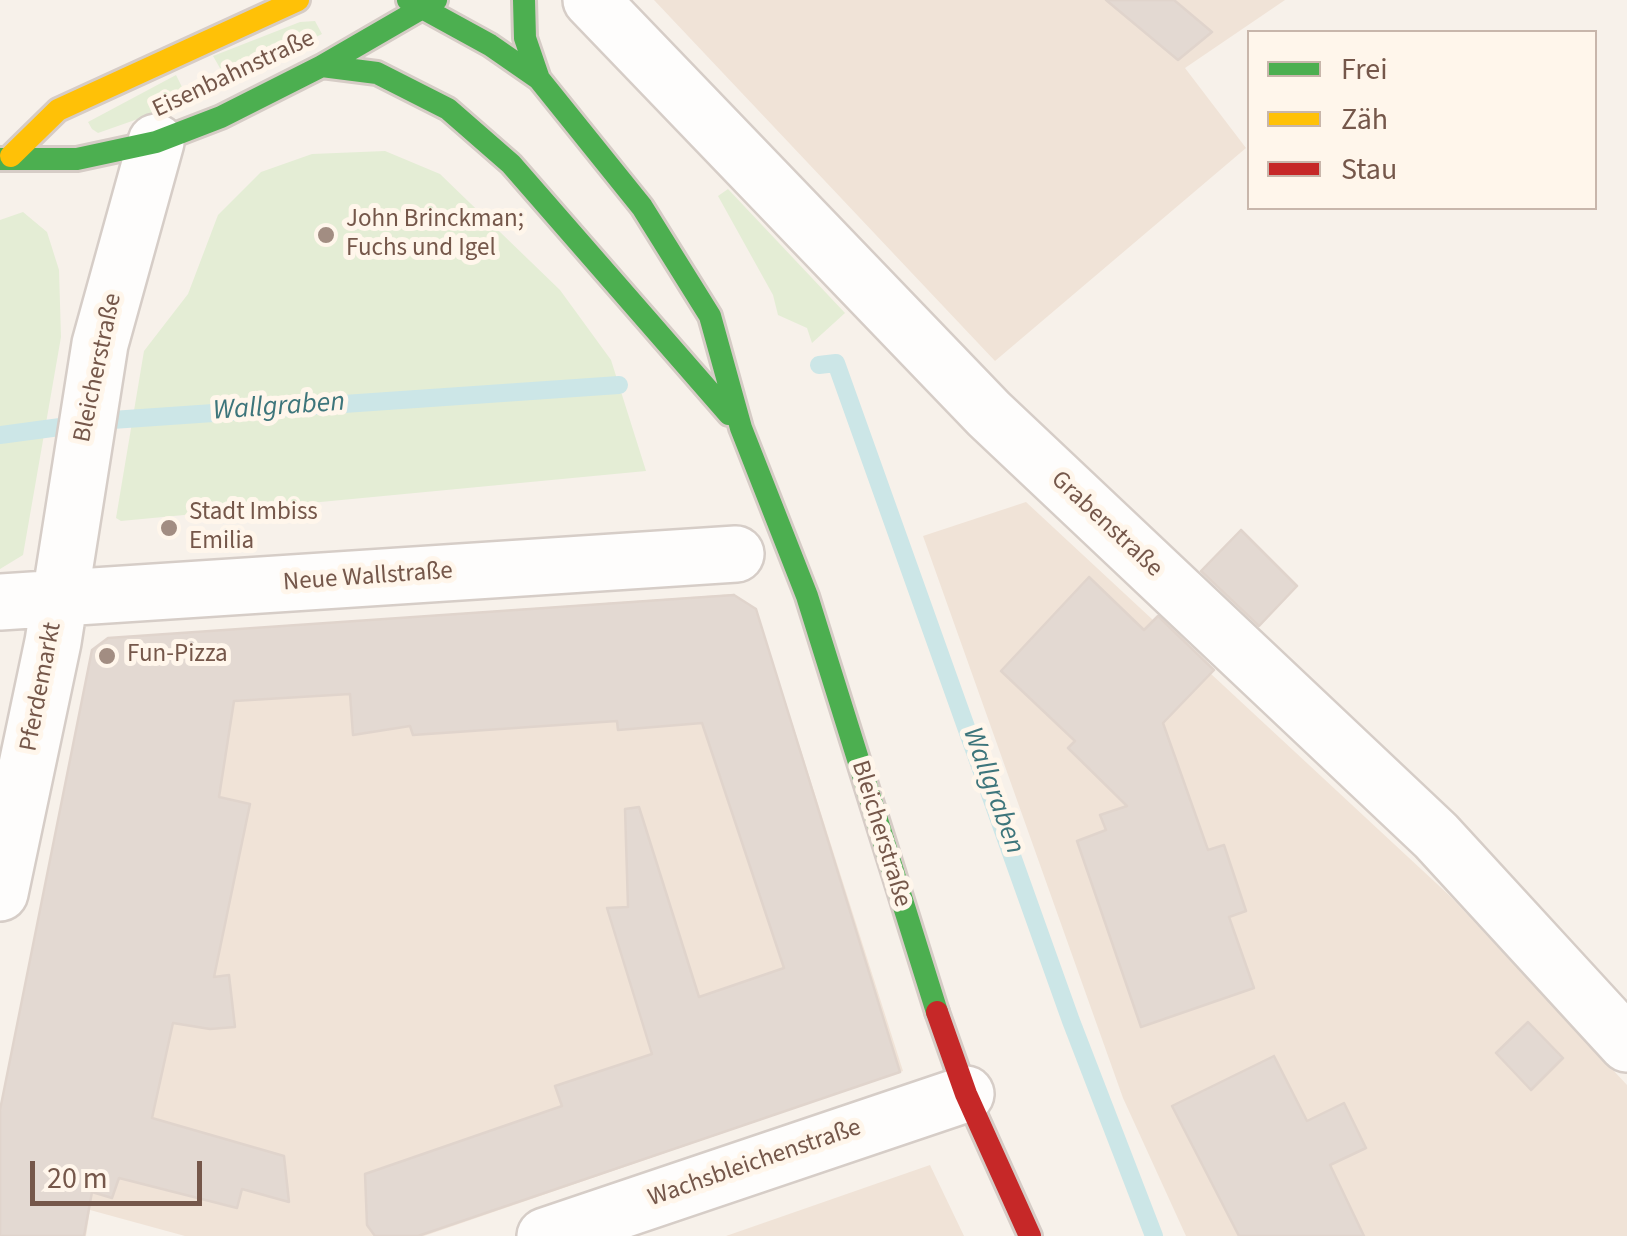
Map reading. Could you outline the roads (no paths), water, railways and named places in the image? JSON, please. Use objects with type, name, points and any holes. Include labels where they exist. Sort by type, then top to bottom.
[{"type":"main road","name":"Eisenbahnstraße","points":[[4,151],[58,110],[298,0]]},
{"type":"main road","points":[[376,73],[379,0]]},
{"type":"main road","points":[[524,0],[524,38],[539,80]]},
{"type":"main road","name":"Eisenbahnstraße","points":[[4,151],[77,160],[156,142],[221,117],[322,66],[378,35],[424,2]]},
{"type":"main road","name":"Bleicherstraße","points":[[424,2],[539,80],[642,207],[710,316],[742,428],[807,596],[916,952],[966,1094],[1030,1236]]},
{"type":"main road","name":"Bleicherstraße","points":[[322,66],[376,73],[448,109],[511,164],[742,428]]},
{"type":"street","name":"Grabenstraße","points":[[592,0],[990,414],[1436,836],[1627,1044]]},
{"type":"street","name":"Bleicherstraße","points":[[59,598],[70,510],[100,344],[156,142]]},
{"type":"street","name":"Neue Wallstraße","points":[[0,602],[736,554]]},
{"type":"street","name":"Pferdemarkt","points":[[0,893],[59,598]]},
{"type":"street","name":"Wachsbleichenstraße","points":[[545,1236],[966,1094]]},
{"type":"waterway","name":"Wallgraben","points":[[819,365],[836,363],[1071,1021],[1154,1236]]},
{"type":"waterway","name":"Wallgraben","points":[[0,435],[112,420],[619,385]]},
{"type":"place","name":"John Brinckman; Fuchs und Igel","points":[[326,235]]},
{"type":"place","name":"Stadt Imbiss Emilia","points":[[169,528]]},
{"type":"place","name":"Fun-Pizza","points":[[107,656]]}]
